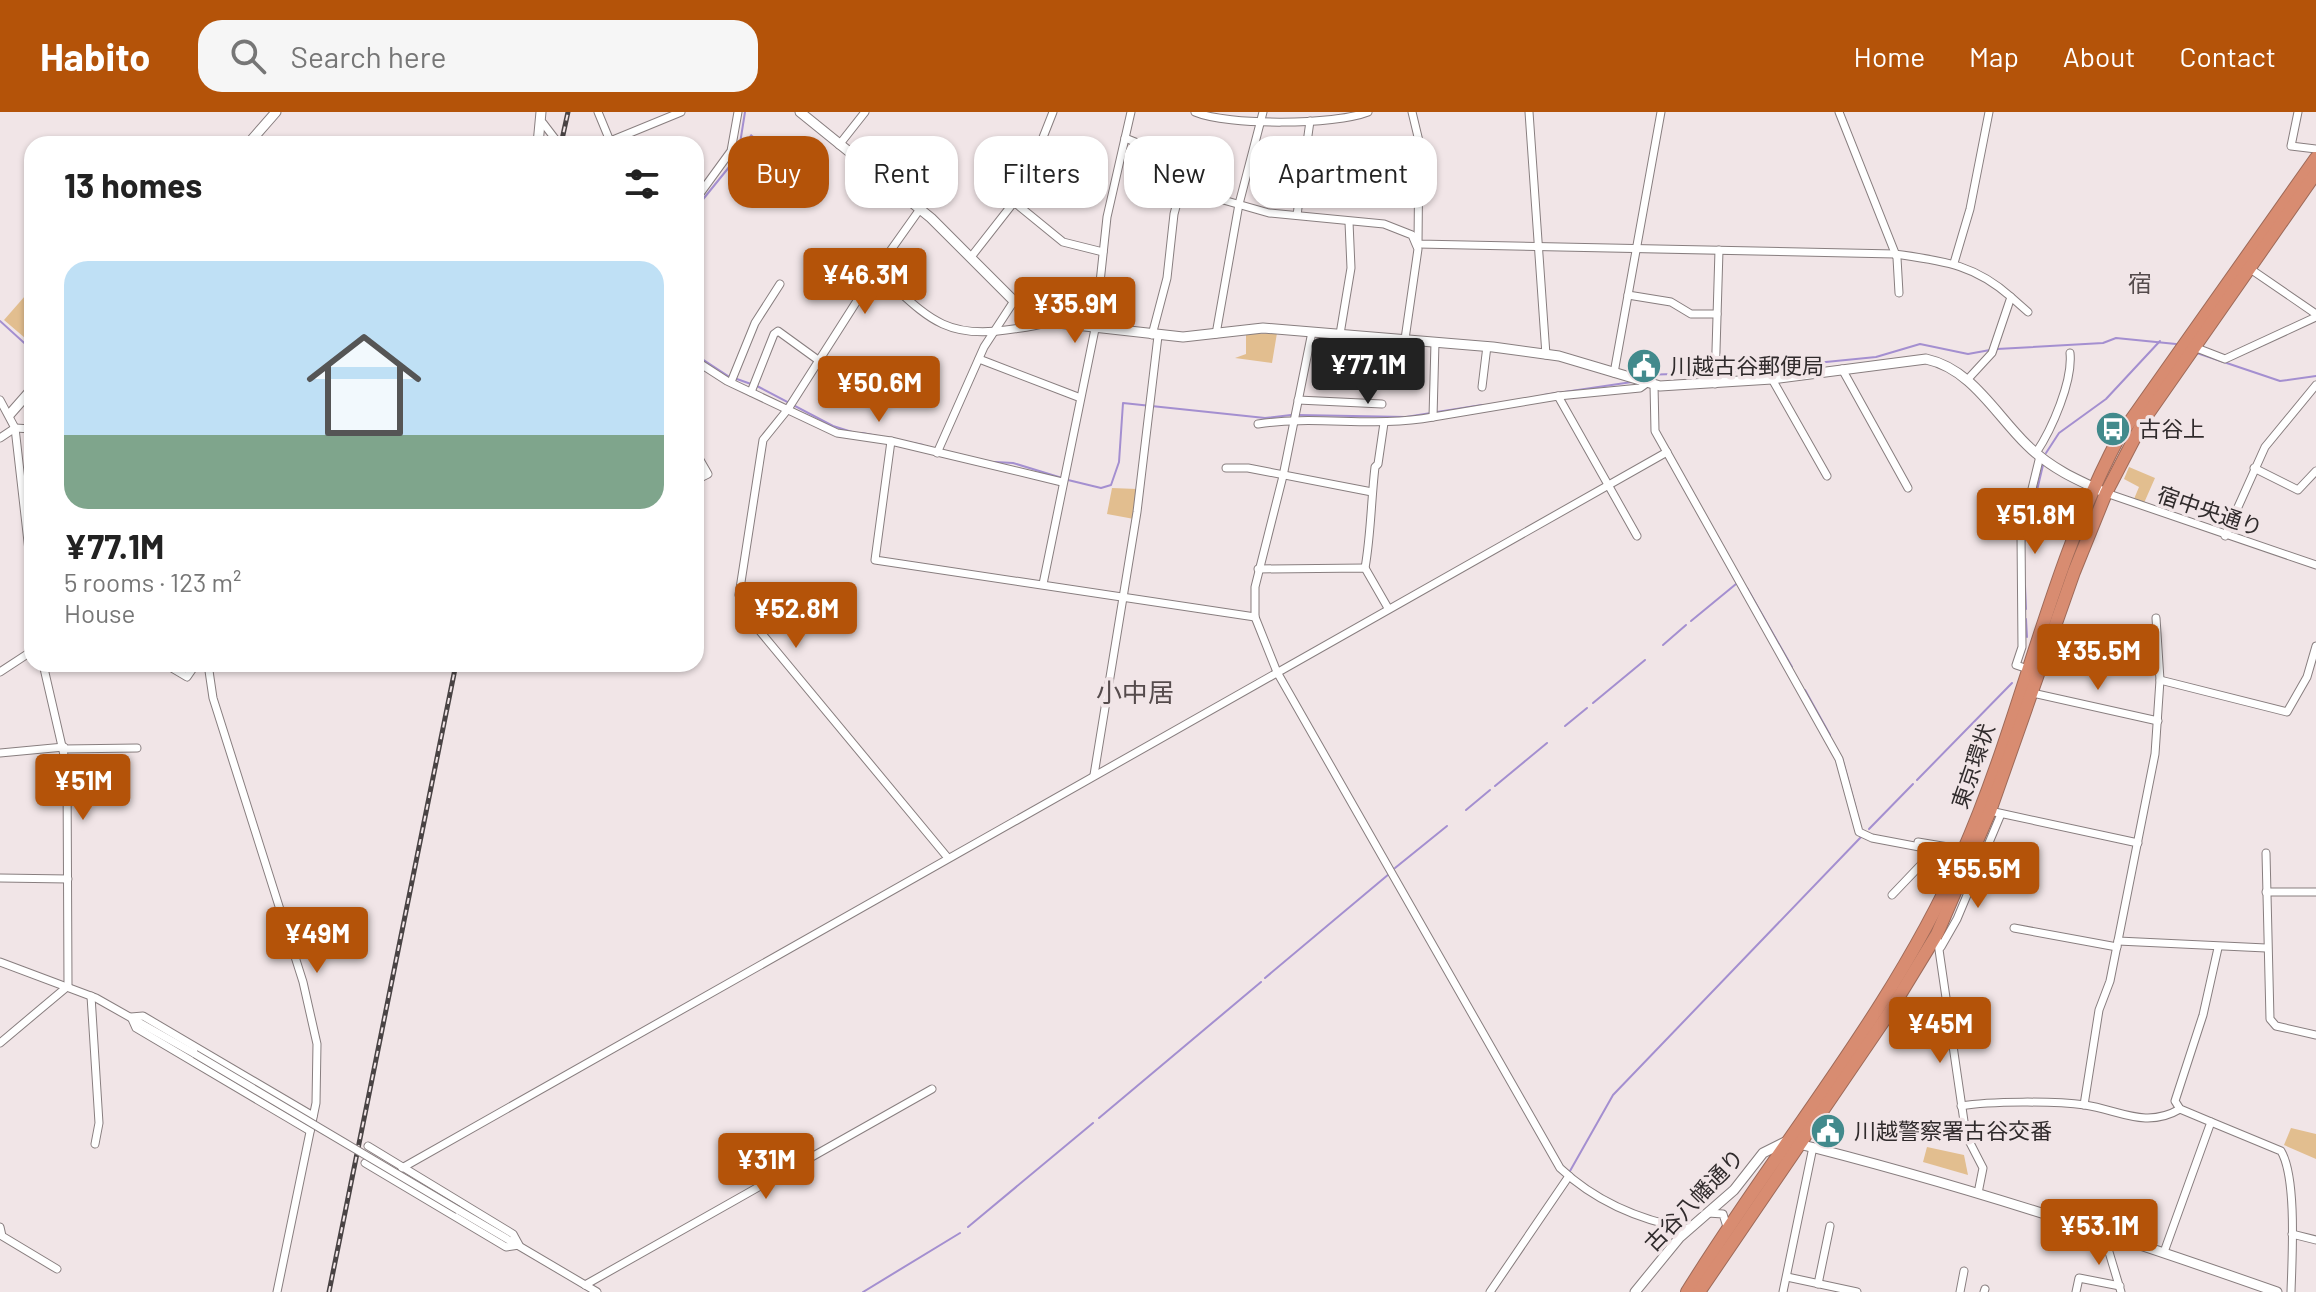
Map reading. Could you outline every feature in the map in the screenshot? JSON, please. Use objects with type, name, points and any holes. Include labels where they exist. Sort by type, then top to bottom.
[{"type":"highway","name":"東京環状","points":[[1687,1292],[1727,1227],[1800,1144],[1926,930],[2028,669],[2060,568],[2093,487],[2156,381],[2316,158]]},
{"type":"highway","name":"東京環状","points":[[1699,1292],[1939,940],[1996,813],[2030,692],[2106,493],[2145,418],[2316,173]]},
{"type":"street","points":[[255,136],[276,112]]},
{"type":"street","points":[[598,112],[605,136]]},
{"type":"street","points":[[624,136],[681,112]]},
{"type":"street","points":[[704,188],[731,151],[738,112]]},
{"type":"street","points":[[800,112],[920,209],[1014,301],[1049,322]]},
{"type":"street","points":[[839,145],[865,112]]},
{"type":"street","points":[[1044,136],[1053,112]]},
{"type":"street","points":[[1125,136],[1131,112]]},
{"type":"street","points":[[1195,112],[1235,123],[1262,116],[1323,122],[1368,112]]},
{"type":"street","points":[[1405,339],[1418,244],[1419,141],[1412,112]]},
{"type":"street","points":[[1529,112],[1541,246],[1546,355]]},
{"type":"street","points":[[1614,373],[1661,112]]},
{"type":"street","points":[[1839,112],[1895,254],[1899,293]]},
{"type":"street","points":[[1954,263],[1970,209],[1989,112]]},
{"type":"street","points":[[2298,112],[2291,146],[2316,149]]},
{"type":"street","points":[[1216,334],[1239,204],[1262,116]]},
{"type":"street","points":[[542,117],[554,136]]},
{"type":"street","points":[[1297,215],[1310,121]]},
{"type":"street","points":[[1043,584],[1078,397],[1095,329],[1103,252],[1124,143]]},
{"type":"street","points":[[1234,203],[1269,213],[1393,227],[1412,235],[1418,244]]},
{"type":"street","points":[[971,257],[1009,208]]},
{"type":"street","points":[[1021,208],[1063,242],[1103,252]]},
{"type":"street","points":[[1094,775],[1137,512],[1155,335],[1167,278],[1176,208]]},
{"type":"street","points":[[920,209],[876,271],[788,409],[763,440],[740,580],[742,607],[948,858]]},
{"type":"street","points":[[1340,334],[1351,268],[1349,222]]},
{"type":"street","points":[[1418,244],[1895,254],[1954,263],[1988,277],[2028,312]]},
{"type":"street","points":[[1715,384],[1719,250]]},
{"type":"street","points":[[2194,347],[2225,359],[2316,315],[2249,268]]},
{"type":"street","points":[[876,271],[959,333],[994,332],[1049,322],[1155,335],[1216,334],[1263,328],[1487,346],[1546,355],[1650,384],[1715,384],[1772,379],[1926,359],[1948,365],[1968,379],[1992,353],[2011,297]]},
{"type":"street","points":[[731,382],[755,323],[780,284]]},
{"type":"street","points":[[1628,295],[1671,302],[1691,314],[1717,314]]},
{"type":"street","points":[[937,453],[979,359],[1014,301]]},
{"type":"street","points":[[751,392],[774,334],[778,331],[818,360]]},
{"type":"street","points":[[1312,332],[1283,476],[1258,569],[1255,617],[1277,672],[1560,1168],[1586,1192],[1639,1217],[1688,1229]]},
{"type":"street","points":[[1433,417],[1435,342]]},
{"type":"street","points":[[1482,387],[1487,346]]},
{"type":"street","points":[[2028,669],[2016,665],[2022,647],[2019,549],[2038,454],[2065,391],[2071,366],[2070,353]]},
{"type":"street","points":[[979,359],[1078,397]]},
{"type":"street","points":[[704,366],[837,433],[891,441],[1062,482]]},
{"type":"street","points":[[1842,369],[1908,488]]},
{"type":"street","points":[[1772,379],[1827,476]]},
{"type":"street","name":"宿中央通り","points":[[1968,379],[2038,454],[2062,473],[2106,493],[2316,565]]},
{"type":"street","points":[[1258,424],[1294,418],[1384,423],[1558,396],[1640,388],[1650,384]]},
{"type":"street","points":[[1650,384],[1652,425],[1839,759],[1859,832],[1872,838],[1935,850],[1958,851]]},
{"type":"street","points":[[2225,536],[2265,447],[2316,385]]},
{"type":"street","points":[[1558,396],[1637,536]]},
{"type":"street","points":[[0,438],[24,399]]},
{"type":"street","points":[[0,400],[9,419],[24,509]]},
{"type":"street","points":[[1298,400],[1382,404]]},
{"type":"street","points":[[1384,423],[1372,492],[1372,529],[1365,568],[1388,608]]},
{"type":"street","points":[[891,441],[875,560],[1255,617]]},
{"type":"street","points":[[402,1168],[1667,452]]},
{"type":"street","points":[[1226,468],[1372,492]]},
{"type":"street","points":[[2254,468],[2298,490],[2316,471]]},
{"type":"street","points":[[1258,569],[1365,568]]},
{"type":"street","points":[[2084,1105],[2099,1010],[2118,944],[2138,843],[2158,721],[2160,680],[2156,618]]},
{"type":"street","points":[[2160,680],[2287,712],[2307,677],[2316,646]]},
{"type":"street","points":[[0,672],[24,656]]},
{"type":"street","points":[[0,1043],[65,992],[68,986],[68,785],[64,748],[45,672]]},
{"type":"street","points":[[210,672],[222,730],[303,982],[317,1044],[318,1076],[313,1116],[277,1292]]},
{"type":"street","points":[[2307,677],[2316,682]]},
{"type":"street","points":[[2030,692],[2158,721]]},
{"type":"street","points":[[0,753],[64,748],[137,748]]},
{"type":"street","points":[[1996,813],[2138,843]]},
{"type":"street","points":[[1872,838],[1884,836],[1958,851]]},
{"type":"street","points":[[1892,895],[1935,850]]},
{"type":"street","points":[[2266,853],[2270,1019],[2276,1026],[2316,1035]]},
{"type":"street","points":[[0,878],[68,879]]},
{"type":"street","points":[[2266,892],[2316,892]]},
{"type":"street","points":[[2014,928],[2118,944],[2266,948]]},
{"type":"street","points":[[1939,940],[1966,1135],[1983,1168],[1978,1193]]},
{"type":"street","points":[[2218,948],[2203,1015],[2175,1101],[2180,1109],[2281,1151],[2288,1162],[2291,1292]]},
{"type":"street","points":[[0,962],[68,986],[131,1017],[597,1292]]},
{"type":"street","points":[[91,996],[99,1123],[95,1144]]},
{"type":"street","points":[[1890,1011],[1898,1015],[1948,1011]]},
{"type":"street","points":[[131,1017],[143,1016],[313,1116]]},
{"type":"street","points":[[131,1017],[136,1028],[310,1131]]},
{"type":"street","points":[[585,1285],[932,1089]]},
{"type":"street","points":[[1961,1106],[2084,1105],[2135,1118],[2169,1116],[2180,1109]]},
{"type":"street","points":[[2164,1252],[2211,1122]]},
{"type":"street","points":[[1783,1292],[1800,1144],[1978,1193],[2164,1252],[2277,1292]]},
{"type":"street","name":"古谷八幡通り","points":[[1635,1292],[1688,1229],[1734,1190],[1763,1153],[1800,1144]]},
{"type":"street","points":[[368,1146],[513,1234],[519,1245]]},
{"type":"street","points":[[365,1163],[506,1247],[519,1245]]},
{"type":"street","points":[[1490,1292],[1569,1176]]},
{"type":"street","points":[[1705,1213],[1723,1214],[1727,1227]]},
{"type":"street","points":[[1818,1284],[1830,1226]]},
{"type":"street","points":[[0,1227],[2,1236],[57,1269]]},
{"type":"street","points":[[2103,1232],[2120,1289]]},
{"type":"street","points":[[2292,1234],[2316,1240]]},
{"type":"street","points":[[1960,1292],[1964,1271]]},
{"type":"street","points":[[1787,1277],[1857,1292]]},
{"type":"street","points":[[2076,1292],[2079,1278],[2120,1289]]},
{"type":"shaded area","points":[[24,297],[24,337],[4,320]]},
{"type":"shaded area","points":[[1277,333],[1272,363],[1235,358],[1246,354],[1246,334]]},
{"type":"shaded area","points":[[2129,467],[2155,478],[2144,503],[2134,499],[2139,487],[2124,479]]},
{"type":"shaded area","points":[[1112,488],[1137,489],[1134,519],[1107,514]]},
{"type":"shaded area","points":[[2291,1128],[2316,1134],[2316,1159],[2284,1145]]},
{"type":"shaded area","points":[[1927,1147],[1964,1155],[1968,1175],[1923,1162]]},
{"type":"waterway","points":[[704,198],[738,156],[745,112]]},
{"type":"waterway","points":[[0,321],[24,343]]},
{"type":"waterway","points":[[1997,349],[2103,343],[2116,338],[2176,344]]},
{"type":"waterway","points":[[2046,453],[2059,433],[2106,399],[2160,341]]},
{"type":"waterway","points":[[1717,373],[1876,357],[1920,344],[1968,354],[1990,350]]},
{"type":"waterway","points":[[2197,353],[2280,381],[2316,376]]},
{"type":"waterway","points":[[704,360],[728,376]]},
{"type":"waterway","points":[[1639,375],[1711,373]]},
{"type":"waterway","points":[[734,378],[751,384]]},
{"type":"waterway","points":[[1544,395],[1632,382]]},
{"type":"waterway","points":[[757,386],[833,426],[852,432]]},
{"type":"waterway","points":[[1068,480],[1101,488],[1111,485],[1119,462],[1123,403],[1265,418],[1291,415]]},
{"type":"waterway","points":[[1437,412],[1482,405]]},
{"type":"waterway","points":[[1298,415],[1406,417],[1431,413]]},
{"type":"waterway","points":[[862,433],[923,445]]},
{"type":"waterway","points":[[995,462],[1013,463],[1062,478]]},
{"type":"waterway","points":[[2034,503],[2043,465]]},
{"type":"waterway","points":[[2024,543],[2031,513]]},
{"type":"waterway","points":[[1691,621],[1736,584]]},
{"type":"waterway","points":[[2025,586],[2026,609]]},
{"type":"waterway","points":[[1747,588],[1792,667]]},
{"type":"waterway","points":[[2026,619],[2027,637]]},
{"type":"waterway","points":[[1663,645],[1686,625]]},
{"type":"waterway","points":[[1593,703],[1645,660]]},
{"type":"waterway","points":[[1917,780],[2012,683]]},
{"type":"waterway","points":[[1805,690],[1830,735]]},
{"type":"waterway","points":[[1565,726],[1587,708]]},
{"type":"waterway","points":[[1495,786],[1547,743]]},
{"type":"waterway","points":[[1842,758],[1856,809]]},
{"type":"waterway","points":[[1869,829],[1913,784]]},
{"type":"waterway","points":[[1466,810],[1490,790]]},
{"type":"waterway","points":[[1395,868],[1447,826]]},
{"type":"waterway","points":[[1570,1171],[1613,1095],[1861,837]]},
{"type":"waterway","points":[[1265,978],[1389,874]]},
{"type":"waterway","points":[[1099,1118],[1261,982]]},
{"type":"waterway","points":[[968,1227],[1093,1123]]},
{"type":"waterway","points":[[863,1292],[960,1233]]},
{"type":"railway","points":[[563,136],[568,112]]},
{"type":"railway","points":[[329,1292],[454,672]]},
{"type":"place","name":"川越古谷郵便局","points":[[1644,366]]},
{"type":"place","name":"古谷上","points":[[2113,429]]},
{"type":"place","name":"川越警察署古谷交番","points":[[1828,1131]]},
{"type":"district","name":"宿","points":[[2140,284]]},
{"type":"district","name":"小中居","points":[[1135,693]]}]
